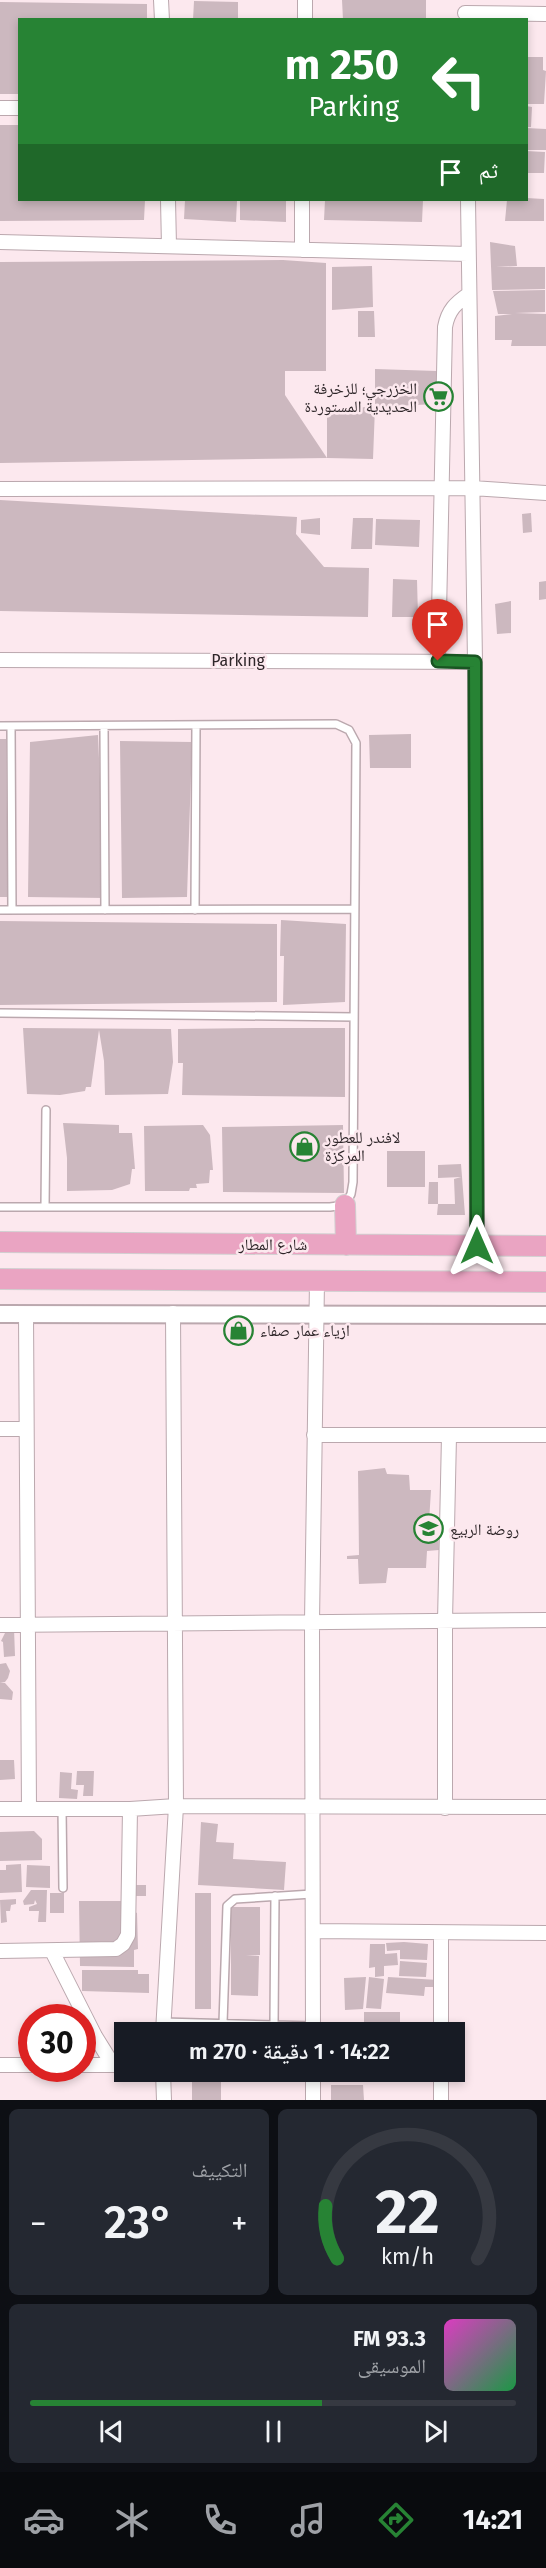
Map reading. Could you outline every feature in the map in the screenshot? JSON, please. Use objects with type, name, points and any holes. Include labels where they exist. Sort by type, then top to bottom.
[{"type":"main road","points":[[345,1205],[345,1245]]},
{"type":"main road","name":"شارع المطار","points":[[0,1242],[546,1246]]},
{"type":"main road","points":[[0,1279],[546,1282]]},
{"type":"street","points":[[161,0],[162,18]]},
{"type":"street","points":[[305,0],[305,18]]},
{"type":"street","points":[[465,11],[546,14]]},
{"type":"street","points":[[0,108],[18,108]]},
{"type":"street","points":[[168,201],[169,246]]},
{"type":"street","points":[[302,201],[302,250]]},
{"type":"street","points":[[468,201],[475,662],[477,1246]]},
{"type":"street","points":[[0,242],[468,254]]},
{"type":"street","points":[[438,661],[445,327],[447,316],[454,304],[469,294]]},
{"type":"street","points":[[0,489],[472,488],[546,493]]},
{"type":"street","name":"Parking","points":[[0,660],[475,662]]},
{"type":"street","points":[[313,2022],[312,1622],[317,1281]]},
{"type":"street","points":[[163,2022],[176,1806],[173,1313]]},
{"type":"street","points":[[0,1314],[546,1315]]},
{"type":"street","points":[[26,1314],[29,1809]]},
{"type":"street","points":[[0,1429],[27,1429]]},
{"type":"street","points":[[314,1435],[546,1435]]},
{"type":"street","points":[[445,1808],[445,1622],[449,1436]]},
{"type":"street","points":[[0,1625],[546,1620]]},
{"type":"street","points":[[0,1809],[130,1809],[176,1806],[546,1807]]},
{"type":"street","points":[[0,1952],[116,1949],[123,1944],[128,1935],[130,1809]]},
{"type":"street","points":[[312,1931],[546,1933]]},
{"type":"street","points":[[441,1933],[441,2022]]},
{"type":"street","points":[[52,1951],[94,2036],[114,2059]]},
{"type":"street","points":[[0,2065],[18,2065]]},
{"type":"street","points":[[96,2065],[114,2065]]},
{"type":"street","points":[[163,2082],[164,2100]]},
{"type":"street","points":[[313,2082],[313,2100]]},
{"type":"street","points":[[441,2082],[441,2100]]},
{"type":"lane","points":[[0,726],[336,724],[349,730],[356,743],[352,1188],[345,1205],[330,1207],[0,1207]]},
{"type":"lane","points":[[10,726],[12,910]]},
{"type":"lane","points":[[104,726],[105,910]]},
{"type":"lane","points":[[195,910],[196,726]]},
{"type":"lane","points":[[0,910],[354,909]]},
{"type":"lane","points":[[0,1013],[354,1017]]},
{"type":"lane","points":[[45,1207],[46,1110]]},
{"type":"lane","points":[[62,1809],[63,1888]]},
{"type":"lane","points":[[223,2022],[227,1906],[235,1899],[312,1894]]},
{"type":"lane","points":[[274,2022],[275,1896]]},
{"type":"building","points":[[342,0],[426,0],[426,18],[343,18]]},
{"type":"building","points":[[194,1],[238,2],[238,18],[193,18]]},
{"type":"building","points":[[0,2],[147,4],[147,18],[18,18],[18,94],[0,94]]},
{"type":"building","points":[[528,57],[543,57],[543,70],[546,71],[544,104],[528,104]]},
{"type":"building","points":[[528,106],[532,107],[531,127],[528,127]]},
{"type":"building","points":[[0,125],[18,125],[18,201],[145,201],[144,220],[0,221]]},
{"type":"building","points":[[528,128],[546,129],[546,150],[528,150]]},
{"type":"building","points":[[528,151],[545,152],[544,173],[528,173]]},
{"type":"building","points":[[544,199],[544,221],[505,221],[507,201]]},
{"type":"building","points":[[185,201],[237,201],[236,222],[184,219]]},
{"type":"building","points":[[240,201],[286,201],[286,222],[240,220]]},
{"type":"building","points":[[325,201],[423,201],[422,222],[324,220]]},
{"type":"building","points":[[490,242],[515,246],[517,266],[496,267],[545,267],[545,289],[492,290]]},
{"type":"building","points":[[283,260],[326,263],[326,371],[285,371],[285,395],[327,458],[0,463],[0,262]]},
{"type":"building","points":[[372,266],[373,307],[332,310],[332,267]]},
{"type":"building","points":[[545,290],[545,312],[515,313],[546,314],[546,346],[511,346],[512,340],[495,340],[495,316],[512,314],[498,314],[493,291]]},
{"type":"building","points":[[358,311],[374,311],[375,337],[358,337]]},
{"type":"building","points":[[375,369],[437,371],[436,404],[375,407]]},
{"type":"building","points":[[375,407],[373,459],[327,458],[327,408]]},
{"type":"building","points":[[0,500],[297,517],[296,534],[324,567],[369,568],[368,617],[0,611]]},
{"type":"building","points":[[531,513],[532,532],[523,533],[522,514]]},
{"type":"building","points":[[320,518],[320,535],[301,533],[301,520]]},
{"type":"building","points":[[353,518],[373,518],[372,549],[351,549]]},
{"type":"building","points":[[376,519],[420,520],[419,547],[375,545]]},
{"type":"building","points":[[393,579],[417,580],[418,617],[392,617]]},
{"type":"building","points":[[546,581],[546,599],[539,600],[539,582]]},
{"type":"building","points":[[511,601],[511,633],[497,634],[495,604]]},
{"type":"building","points":[[411,734],[411,768],[370,768],[369,735]]},
{"type":"building","points":[[98,735],[105,898],[28,897],[30,742]]},
{"type":"building","points":[[0,739],[6,739],[8,897],[0,897]]},
{"type":"building","points":[[120,741],[192,742],[187,897],[122,898]]},
{"type":"building","points":[[281,920],[346,924],[345,1002],[283,1005],[284,956],[280,956]]},
{"type":"building","points":[[0,921],[277,924],[277,1002],[0,1005]]},
{"type":"building","points":[[23,1028],[171,1029],[173,1062],[168,1094],[105,1095],[104,1061],[99,1030],[91,1087],[86,1087],[85,1091],[60,1095],[27,1094]]},
{"type":"building","points":[[345,1028],[345,1097],[182,1095],[183,1063],[178,1063],[178,1029]]},
{"type":"building","points":[[63,1123],[119,1125],[119,1133],[132,1133],[135,1169],[132,1169],[130,1184],[112,1190],[67,1191],[67,1158]]},
{"type":"building","points":[[203,1125],[210,1135],[213,1170],[210,1170],[209,1183],[196,1184],[197,1188],[190,1188],[189,1191],[145,1191],[144,1126]]},
{"type":"building","points":[[343,1125],[344,1193],[223,1192],[222,1127]]},
{"type":"building","points":[[387,1151],[425,1151],[425,1187],[387,1187]]},
{"type":"building","points":[[461,1164],[465,1215],[437,1215],[438,1204],[455,1204],[454,1179],[461,1177],[438,1178],[438,1165]]},
{"type":"building","points":[[429,1182],[438,1182],[438,1204],[428,1204]]},
{"type":"building","points":[[385,1468],[387,1474],[409,1475],[410,1490],[431,1490],[429,1522],[438,1528],[439,1550],[427,1551],[426,1568],[388,1568],[386,1583],[359,1584],[358,1559],[347,1559],[347,1556],[359,1555],[358,1471]]},
{"type":"building","points":[[14,1628],[15,1656],[4,1657],[1,1641],[5,1633],[3,1629]]},
{"type":"building","points":[[6,1663],[10,1671],[8,1678],[5,1682],[0,1682],[0,1664]]},
{"type":"building","points":[[0,1682],[5,1683],[13,1692],[12,1700],[0,1699]]},
{"type":"building","points":[[0,1760],[14,1760],[15,1779],[0,1780]]},
{"type":"building","points":[[77,1771],[94,1771],[93,1796],[83,1796],[84,1785],[76,1785]]},
{"type":"building","points":[[60,1772],[72,1773],[71,1789],[78,1790],[77,1799],[59,1798]]},
{"type":"building","points":[[201,1822],[218,1824],[216,1842],[234,1843],[233,1859],[286,1862],[284,1890],[198,1885]]},
{"type":"building","points":[[34,1831],[42,1839],[42,1860],[0,1861],[0,1832]]},
{"type":"building","points":[[21,1864],[22,1892],[0,1893],[0,1870],[6,1870],[6,1865]]},
{"type":"building","points":[[27,1865],[50,1866],[50,1888],[26,1887]]},
{"type":"building","points":[[130,1885],[146,1885],[146,1896],[130,1896]]},
{"type":"building","points":[[31,1890],[47,1890],[46,1922],[38,1922],[39,1911],[29,1911],[29,1907],[37,1904],[35,1900],[34,1904],[24,1905],[23,1901]]},
{"type":"building","points":[[50,1893],[64,1893],[64,1913],[50,1913]]},
{"type":"building","points":[[195,1893],[211,1893],[211,2009],[195,2009]]},
{"type":"building","points":[[16,1899],[16,1904],[11,1905],[10,1911],[6,1911],[7,1922],[1,1923],[0,1900]]},
{"type":"building","points":[[79,1901],[131,1901],[131,1910],[137,1913],[138,1949],[134,1950],[134,1967],[80,1966]]},
{"type":"building","points":[[231,1907],[260,1907],[260,1955],[246,1955],[259,1956],[258,1996],[231,1995]]},
{"type":"building","points":[[386,1943],[428,1944],[427,1960],[400,1959],[400,1950],[387,1951]]},
{"type":"building","points":[[370,1944],[385,1944],[385,1954],[397,1953],[398,1965],[384,1966],[384,1976],[375,1977],[375,1967],[369,1968]]},
{"type":"building","points":[[400,1961],[427,1963],[426,1977],[399,1976]]},
{"type":"building","points":[[82,1970],[138,1970],[138,1974],[149,1974],[149,1993],[82,1991]]},
{"type":"building","points":[[366,1977],[363,2009],[345,2010],[344,1978]]},
{"type":"building","points":[[369,1977],[384,1979],[381,2009],[366,2008]]},
{"type":"building","points":[[388,1977],[438,1980],[438,1987],[425,1987],[424,1996],[386,1993]]},
{"type":"building","points":[[364,2012],[400,2012],[400,2022],[364,2022]]},
{"type":"building","points":[[192,2082],[221,2082],[221,2100],[192,2100]]},
{"type":"building","points":[[331,2085],[363,2085],[364,2100],[331,2100]]},
{"type":"place","name":"الخزرجي؛ للزخرفة الحديدية المستوردة","points":[[438,397]]},
{"type":"place","name":"لافندر للعطور المركزة","points":[[304,1146]]},
{"type":"place","name":"ازياء عمار صفاء","points":[[239,1330]]},
{"type":"place","name":"روضة الربيع","points":[[429,1529]]},
{"type":"route","points":[[438,661],[475,662],[477,1246]]}]
